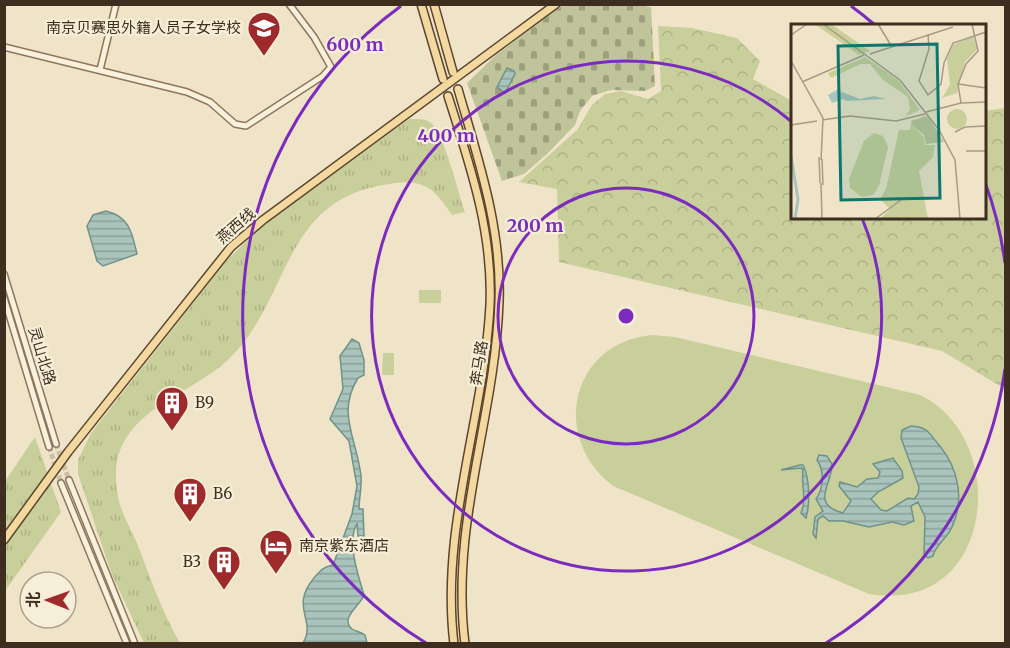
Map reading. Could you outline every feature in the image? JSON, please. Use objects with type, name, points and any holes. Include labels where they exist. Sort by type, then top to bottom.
[{"type":"main road","points":[[421,4],[443,80]]},
{"type":"main road","points":[[434,4],[453,72]]},
{"type":"main road","name":"燕西线","points":[[4,540],[68,452],[231,247],[263,220],[556,4]]},
{"type":"main road","name":"奔马路","points":[[458,89],[494,220],[500,279],[493,365],[462,548],[460,602],[465,644]]},
{"type":"main road","name":"奔马路","points":[[448,96],[479,196],[490,284],[487,335],[454,540],[451,619],[454,644]]},
{"type":"street","points":[[100,70],[116,4]]},
{"type":"street","points":[[4,47],[198,96],[241,126],[251,124],[323,76],[331,67],[314,37],[289,4]]},
{"type":"street","name":"灵山北路","points":[[4,274],[7,297],[49,447]]},
{"type":"street","name":"灵山北路","points":[[7,297],[56,444]]},
{"type":"street","points":[[69,480],[135,644]]},
{"type":"street","points":[[61,483],[127,644]]},
{"type":"green space","points":[[646,4],[647,7],[651,7],[655,86],[645,91],[611,90],[592,96],[580,111],[575,125],[548,153],[524,174],[502,181],[467,83],[496,55],[563,5]]},
{"type":"green space","points":[[658,26],[692,28],[737,38],[760,61],[753,79],[791,100],[791,219],[986,219],[986,111],[1005,108],[1005,389],[942,351],[559,262],[557,189],[519,182],[577,130],[592,105],[605,94],[621,91],[648,99],[661,91]]},
{"type":"green space","points":[[409,119],[426,120],[436,129],[446,151],[465,212],[452,215],[433,192],[419,184],[411,183],[389,184],[353,193],[327,209],[307,230],[249,336],[214,372],[148,414],[134,427],[124,443],[116,469],[119,503],[162,607],[180,643],[144,643],[112,575],[78,474],[78,460],[91,433],[227,260],[262,226]]},
{"type":"green space","points":[[419,290],[441,290],[441,303],[419,303]]},
{"type":"green space","points":[[652,335],[675,337],[920,395],[949,416],[968,447],[977,482],[976,518],[965,551],[944,578],[912,593],[869,594],[613,486],[593,466],[581,443],[576,419],[578,396],[587,374],[602,355],[624,342]]},
{"type":"green space","points":[[383,353],[394,353],[394,375],[382,375]]},
{"type":"green space","points":[[35,437],[61,512],[5,591],[5,481]]},
{"type":"water","points":[[507,68],[515,74],[505,93],[497,87]]},
{"type":"water","points":[[106,211],[120,217],[129,227],[137,254],[103,266],[97,261],[87,226],[93,215]]},
{"type":"water","points":[[352,339],[359,343],[364,360],[364,375],[358,378],[352,391],[348,415],[361,476],[359,509],[363,509],[364,536],[358,536],[357,524],[354,531],[353,549],[364,595],[348,620],[352,629],[365,635],[367,643],[303,643],[307,627],[303,606],[307,588],[318,573],[333,565],[352,514],[357,486],[349,441],[330,419],[343,389],[340,356]]},
{"type":"water","points":[[911,426],[925,430],[939,445],[951,464],[958,486],[958,507],[955,518],[949,533],[933,556],[928,558],[924,555],[925,517],[918,502],[911,506],[914,521],[904,525],[892,522],[869,527],[843,521],[829,521],[823,516],[818,519],[816,538],[813,534],[815,517],[823,511],[816,499],[822,480],[820,464],[817,460],[819,455],[827,456],[832,464],[825,492],[827,504],[843,513],[851,501],[839,486],[840,482],[857,487],[867,479],[878,478],[880,472],[873,464],[893,458],[902,471],[903,478],[878,492],[871,499],[881,510],[887,511],[908,498],[914,499],[918,494],[919,487],[901,438],[902,430]]},
{"type":"water","points":[[803,465],[808,484],[809,499],[806,518],[801,513],[804,503],[803,470],[801,468],[781,470]]},
{"type":"tunnel","points":[[56,444],[69,480]]},
{"type":"tunnel","points":[[49,447],[61,483]]},
{"type":"place","name":"南京贝赛思外籍人员子女学校","points":[[264,57]]},
{"type":"place","name":"B9","points":[[172,432]]},
{"type":"place","name":"B6","points":[[190,523]]},
{"type":"place","name":"南京紫东酒店","points":[[276,575]]},
{"type":"place","name":"B3","points":[[224,591]]}]
